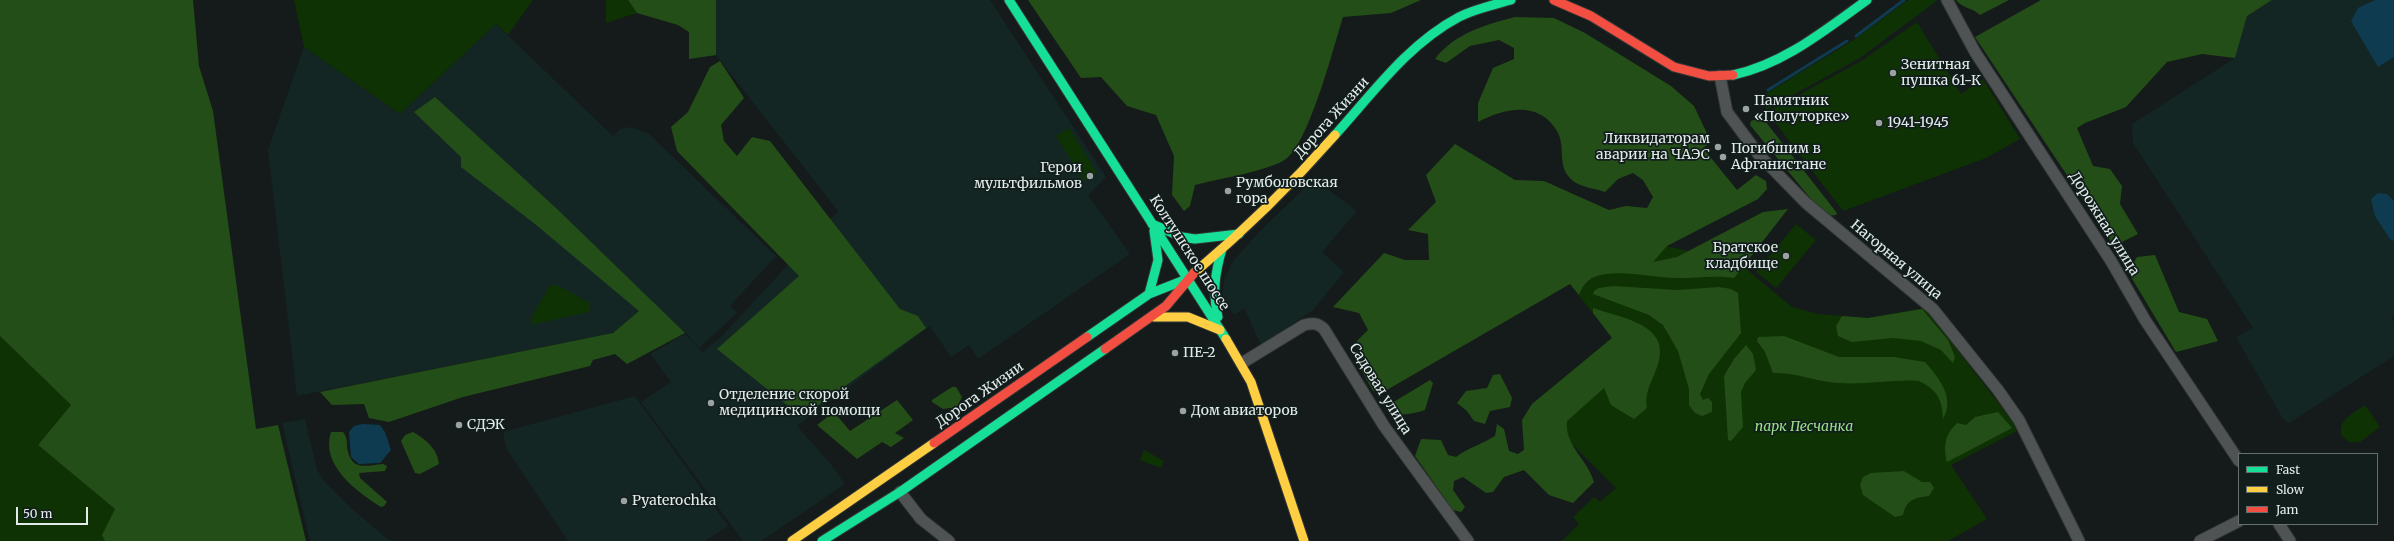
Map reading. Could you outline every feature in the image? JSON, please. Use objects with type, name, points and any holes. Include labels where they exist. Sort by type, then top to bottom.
[{"type":"main road","name":"Колтушское шоссе","points":[[1010,0],[1152,224],[1223,331],[1242,363],[1254,389],[1304,541]]},
{"type":"main road","name":"Дорога Жизни","points":[[822,541],[900,492],[1152,317],[1166,306],[1188,278],[1240,234],[1288,188],[1408,54],[1435,32],[1459,17],[1481,8],[1511,0]]},
{"type":"main road","points":[[1554,0],[1573,5],[1594,15],[1646,51],[1684,71],[1720,76],[1764,66],[1782,57],[1867,0]]},
{"type":"main road","points":[[1152,224],[1182,237],[1195,239],[1240,234]]},
{"type":"main road","points":[[1149,294],[1158,260],[1152,224]]},
{"type":"main road","points":[[1223,248],[1214,274],[1212,287],[1214,302],[1223,331]]},
{"type":"main road","name":"Дорога Жизни","points":[[792,541],[1149,294],[1188,278]]},
{"type":"main road","points":[[1152,317],[1175,314],[1188,315],[1223,331]]},
{"type":"street","name":"Дорожная улица","points":[[1947,0],[1979,58],[2111,260],[2145,320],[2238,460]]},
{"type":"street","name":"Нагорная улица","points":[[1720,76],[1728,112],[1759,155],[1796,194],[1933,308],[1998,390],[2019,420],[2079,541]]},
{"type":"street","name":"Садовая улица","points":[[1242,363],[1304,325],[1312,323],[1319,324],[1324,329],[1384,426],[1468,541]]},
{"type":"street","points":[[900,492],[921,519],[949,541]]},
{"type":"street","points":[[2202,541],[2238,522]]},
{"type":"street","points":[[2280,525],[2290,541]]},
{"type":"shaded area","points":[[716,0],[990,0],[1106,177],[1088,195],[1130,254],[978,359],[969,345],[951,357],[930,326],[797,426],[830,463],[845,484],[761,541],[743,541],[641,402],[671,382],[650,354],[685,334],[702,352],[720,338],[838,211],[716,55]]},
{"type":"shaded area","points":[[2272,0],[2394,0],[2394,315],[2391,317],[2394,322],[2394,356],[2289,423],[2283,419],[2236,337],[2253,328],[2133,143],[2132,124],[2235,58],[2247,16]]},
{"type":"shaded area","points":[[496,24],[613,136],[620,129],[630,127],[649,134],[776,256],[730,306],[737,313],[699,348],[685,332],[639,311],[613,333],[297,396],[268,150],[304,47],[400,114]]},
{"type":"shaded area","points":[[1314,179],[1357,211],[1322,252],[1344,272],[1313,310],[1261,345],[1244,308],[1234,315],[1225,302],[1222,295],[1224,279],[1234,260],[1259,232]]},
{"type":"shaded area","points":[[635,396],[728,526],[705,541],[568,541],[506,448],[503,432]]},
{"type":"shaded area","points":[[305,419],[317,470],[324,481],[350,507],[390,541],[310,541],[282,423]]},
{"type":"green space","points":[[0,0],[193,0],[199,66],[213,111],[256,429],[278,425],[306,541],[105,541],[102,535],[115,509],[38,445],[71,405],[0,336]]},
{"type":"green space","points":[[294,0],[533,0],[508,35],[496,24],[400,114],[304,47]]},
{"type":"green space","points":[[606,0],[628,0],[637,13],[606,23]]},
{"type":"green space","points":[[628,0],[716,0],[716,55],[689,59],[689,32],[678,25],[637,13]]},
{"type":"green space","points":[[1028,0],[1421,0],[1391,13],[1343,17],[1327,72],[1311,118],[1292,153],[1283,161],[1263,169],[1195,185],[1190,206],[1184,211],[1172,195],[1174,156],[1156,115],[1127,106],[1101,77],[1081,78]]},
{"type":"green space","points":[[1908,0],[1938,0],[1860,58],[1766,110],[1764,95],[1855,39]]},
{"type":"green space","points":[[1956,0],[2009,0],[1980,15],[1961,5]]},
{"type":"green space","points":[[2041,0],[2272,0],[2247,16],[2235,58],[2202,54],[2167,62],[2126,107],[2085,123],[2077,128],[2093,166],[2110,169],[2122,186],[2120,204],[2138,234],[2114,246],[1975,37]]},
{"type":"green space","points":[[1515,17],[1554,18],[1585,33],[1671,86],[1694,106],[1711,142],[1703,148],[1737,190],[1756,175],[1766,181],[1767,189],[1758,199],[1667,246],[1653,262],[1677,257],[1763,212],[1788,209],[1734,278],[1668,278],[1624,273],[1603,274],[1589,280],[1579,295],[1570,284],[1385,391],[1373,391],[1359,366],[1357,341],[1368,330],[1359,313],[1333,307],[1384,253],[1405,260],[1429,260],[1428,234],[1408,230],[1436,202],[1426,175],[1455,144],[1515,180],[1544,181],[1609,210],[1626,206],[1647,208],[1653,197],[1643,180],[1633,173],[1618,179],[1605,192],[1573,181],[1568,176],[1563,164],[1558,133],[1551,122],[1542,115],[1532,111],[1510,111],[1499,113],[1478,122],[1478,103],[1493,68],[1514,59],[1514,48],[1499,40],[1470,46],[1446,63],[1435,59],[1443,50],[1461,36],[1493,23]]},
{"type":"green space","points":[[1917,22],[1961,94],[1983,79],[2020,139],[1986,158],[1843,211],[1767,112],[1861,61]]},
{"type":"green space","points":[[720,61],[744,98],[721,125],[724,141],[737,156],[752,137],[770,141],[900,309],[918,316],[926,328],[802,417],[717,349],[799,276],[677,151],[671,127],[688,112],[710,67]]},
{"type":"green space","points":[[435,97],[557,209],[685,333],[627,364],[615,354],[593,360],[590,366],[463,397],[389,422],[369,418],[364,404],[332,405],[320,392],[613,333],[639,311],[535,224],[461,167],[461,157],[414,112]]},
{"type":"green space","points":[[1757,119],[1765,121],[1837,213],[1836,215],[1825,216],[1750,125],[1751,121]]},
{"type":"green space","points":[[1069,128],[1097,173],[1084,181],[1056,136]]},
{"type":"green space","name":"Братское кладбище","points":[[1796,224],[1816,240],[1776,288],[1756,272]]},
{"type":"green space","name":"парк Песчанка","points":[[1628,237],[1739,263],[1792,307],[1817,314],[1868,318],[1925,308],[2019,430],[1951,465],[1987,519],[1948,541],[1562,541],[1579,524],[1573,517],[1594,497],[1600,502],[1616,488],[1532,404],[1612,338],[1570,284]]},
{"type":"green space","points":[[2155,255],[2179,312],[2207,319],[2218,341],[2176,352],[2128,272],[2137,257]]},
{"type":"green space","points":[[557,285],[590,303],[589,312],[531,325],[531,318],[550,286]]},
{"type":"green space","points":[[1613,286],[1677,290],[1719,287],[1731,289],[1738,293],[1741,333],[1709,374],[1700,394],[1703,400],[1708,398],[1712,402],[1712,412],[1702,416],[1695,413],[1689,405],[1689,389],[1678,351],[1663,325],[1649,315],[1593,294],[1594,291],[1599,288]]},
{"type":"green space","points":[[1593,308],[1644,326],[1653,334],[1659,343],[1660,355],[1647,393],[1647,408],[1634,419],[1611,405],[1604,388],[1567,421],[1569,438],[1591,474],[1594,482],[1573,503],[1549,495],[1524,470],[1504,477],[1493,492],[1486,493],[1463,477],[1454,481],[1453,490],[1465,507],[1461,512],[1453,510],[1415,456],[1421,439],[1441,440],[1448,455],[1456,457],[1495,436],[1497,424],[1504,429],[1509,451],[1518,454],[1524,450],[1522,420],[1532,404],[1612,338],[1593,313]]},
{"type":"green space","points":[[1922,309],[1948,340],[1955,357],[1953,363],[1941,350],[1921,341],[1893,338],[1852,342],[1838,336],[1836,326],[1842,316],[1868,318]]},
{"type":"green space","points":[[0,336],[71,405],[38,445],[115,509],[103,535],[105,541],[0,541]]},
{"type":"green space","points":[[1784,336],[1839,357],[1894,357],[1925,362],[1936,375],[1947,396],[1946,411],[1943,419],[1942,406],[1938,396],[1931,388],[1919,381],[1839,383],[1790,374],[1773,373],[1765,352],[1757,341],[1758,337]]},
{"type":"green space","points":[[1746,345],[1753,354],[1756,370],[1745,383],[1741,392],[1743,427],[1731,441],[1728,440],[1724,376],[1734,359]]},
{"type":"green space","points":[[1500,374],[1512,398],[1510,407],[1490,411],[1485,424],[1474,421],[1467,411],[1457,403],[1466,391],[1487,388],[1493,375]]},
{"type":"green space","points":[[1430,380],[1433,383],[1425,410],[1406,414],[1396,414],[1387,411],[1387,406]]},
{"type":"green space","points":[[952,387],[956,387],[962,397],[957,407],[943,409],[932,402],[932,400]]},
{"type":"green space","points":[[897,400],[913,420],[895,433],[904,438],[891,447],[882,442],[857,459],[817,425],[834,412],[850,431]]},
{"type":"green space","points":[[2365,405],[2380,427],[2360,442],[2349,442],[2342,436],[2341,430],[2344,421],[2351,414]]},
{"type":"green space","points":[[1998,412],[2012,428],[1947,462],[1945,450],[1946,441],[1953,427],[1957,423],[1966,425],[1975,417]]},
{"type":"green space","points":[[331,432],[343,432],[349,455],[355,463],[364,466],[383,464],[387,466],[385,471],[359,473],[360,478],[387,502],[384,506],[381,507],[362,494],[343,476],[331,456],[329,444]]},
{"type":"green space","points":[[413,432],[430,445],[436,454],[439,464],[420,474],[415,473],[401,441],[405,435]]},
{"type":"green space","points":[[1144,450],[1164,461],[1161,468],[1140,460]]},
{"type":"green space","points":[[1904,471],[1922,482],[1930,482],[1934,488],[1929,496],[1909,502],[1903,515],[1895,517],[1863,495],[1860,485],[1863,477],[1871,473]]},
{"type":"water","points":[[2375,0],[2394,0],[2394,57],[2378,67],[2351,21],[2358,8]]},
{"type":"water","points":[[2378,193],[2387,194],[2394,201],[2394,241],[2390,239],[2375,216],[2371,199]]},
{"type":"water","points":[[363,424],[380,425],[385,432],[391,450],[380,463],[359,464],[351,457],[349,432],[354,426]]},
{"type":"waterway","points":[[1856,36],[1904,0]]},
{"type":"waterway","points":[[1768,90],[1847,41]]},
{"type":"traffic: fast","points":[[1009,0],[1226,339]]},
{"type":"traffic: fast","points":[[1335,135],[1377,86],[1423,41],[1441,28],[1465,14],[1511,0]]},
{"type":"traffic: fast","points":[[1733,75],[1752,70],[1787,54],[1820,34],[1867,0]]},
{"type":"traffic: fast","points":[[1152,224],[1182,237],[1195,239],[1239,234]]},
{"type":"traffic: fast","points":[[1149,294],[1158,260],[1154,231]]},
{"type":"traffic: fast","points":[[1218,317],[1215,300],[1215,283],[1222,249]]},
{"type":"traffic: fast","points":[[1087,337],[1149,294],[1187,279]]},
{"type":"traffic: fast","points":[[822,541],[900,492],[1105,349]]},
{"type":"traffic: slow","points":[[1194,273],[1267,207],[1302,172],[1335,135]]},
{"type":"traffic: slow","points":[[1154,317],[1188,317],[1220,330]]},
{"type":"traffic: slow","points":[[1226,339],[1251,382],[1304,541]]},
{"type":"traffic: slow","points":[[792,541],[934,443]]},
{"type":"traffic: jam","points":[[1554,0],[1591,16],[1674,67],[1709,76],[1733,75]]},
{"type":"traffic: jam","points":[[1105,349],[1166,306],[1194,273]]},
{"type":"traffic: jam","points":[[934,443],[1087,337]]},
{"type":"place","name":"Зенитная пушка 61-К","points":[[1893,73]]},
{"type":"place","name":"Памятник «Полуторке»","points":[[1746,109]]},
{"type":"place","name":"1941-1945","points":[[1879,123]]},
{"type":"place","name":"Ликвидаторам аварии на ЧАЭС","points":[[1718,147]]},
{"type":"place","name":"Погибшим в Афганистане","points":[[1723,157]]},
{"type":"place","name":"Герои мультфильмов","points":[[1090,176]]},
{"type":"place","name":"Румболовская гора","points":[[1228,191]]},
{"type":"place","name":"Братское кладбище","points":[[1786,256]]},
{"type":"place","name":"ПЕ-2","points":[[1175,353]]},
{"type":"place","name":"Отделение скорой медицинской помощи","points":[[711,403]]},
{"type":"place","name":"Дом авиаторов","points":[[1183,411]]},
{"type":"place","name":"СДЭК","points":[[459,425]]},
{"type":"place","name":"Pyaterochka","points":[[624,501]]}]
